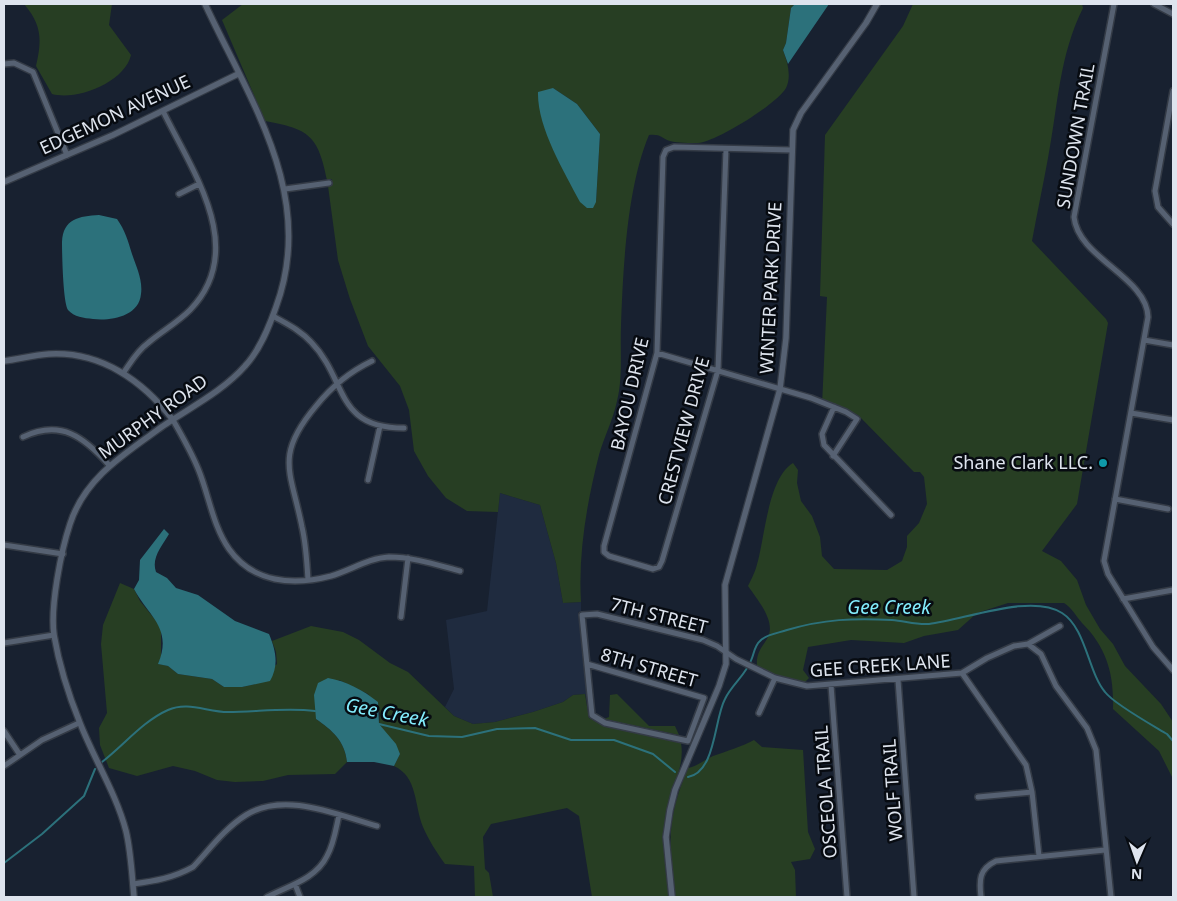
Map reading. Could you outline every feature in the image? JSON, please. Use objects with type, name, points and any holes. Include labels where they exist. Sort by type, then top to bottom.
[{"type":"street","name":"MURPHY ROAD","points":[[134,897],[126,833],[119,812],[79,723],[54,635],[54,603],[70,524],[78,505],[90,486],[108,465],[209,396],[246,365],[260,344],[273,316],[288,263],[285,189],[278,161],[268,135],[205,4]]},
{"type":"street","name":"WINTER PARK DRIVE","points":[[672,897],[666,837],[670,810],[675,790],[719,686],[727,652],[725,585],[780,389],[786,338],[793,130],[801,113],[866,24],[877,4]]},
{"type":"street","name":"SUNDOWN TRAIL","points":[[1114,4],[1074,218],[1077,232],[1082,239],[1145,303],[1148,317],[1104,561],[1108,574],[1123,600],[1153,647],[1173,670]]},
{"type":"street","points":[[1154,4],[1173,14]]},
{"type":"street","points":[[1166,12],[1167,4]]},
{"type":"street","points":[[4,64],[20,65],[33,72],[67,155]]},
{"type":"street","name":"EDGEMON AVENUE","points":[[4,182],[67,155],[238,74]]},
{"type":"street","points":[[1173,92],[1155,191],[1158,207],[1173,224]]},
{"type":"street","points":[[124,372],[135,355],[147,343],[190,310],[209,282],[216,254],[216,237],[210,207],[162,111]]},
{"type":"street","name":"BAYOU DRIVE","points":[[659,567],[653,569],[609,556],[604,552],[604,546],[657,353],[663,158],[666,150],[674,147],[726,149]]},
{"type":"street","points":[[726,149],[792,150]]},
{"type":"street","name":"CRESTVIEW DRIVE","points":[[659,567],[718,370],[726,149]]},
{"type":"street","points":[[285,189],[329,183]]},
{"type":"street","points":[[179,194],[199,184]]},
{"type":"street","points":[[273,316],[296,329],[312,343],[337,382],[345,402],[355,414],[380,426],[404,428]]},
{"type":"street","points":[[1144,340],[1173,345]]},
{"type":"street","points":[[657,353],[780,389],[834,407],[856,419],[833,456]]},
{"type":"street","points":[[4,361],[50,354],[78,355],[96,360],[124,372],[160,404],[173,420],[199,470],[222,536],[235,557],[258,575],[267,578],[308,580],[332,576],[366,562],[388,557],[408,558],[460,571]]},
{"type":"street","points":[[308,580],[302,527],[291,490],[289,457],[296,432],[307,416],[337,382],[355,369],[372,361]]},
{"type":"street","points":[[834,407],[822,434],[822,441],[833,456],[891,515]]},
{"type":"street","points":[[1131,413],[1173,420]]},
{"type":"street","points":[[368,480],[380,426]]},
{"type":"street","points":[[23,437],[36,431],[47,430],[75,435],[93,447],[108,465]]},
{"type":"street","points":[[1115,499],[1168,509]]},
{"type":"street","points":[[4,545],[63,554]]},
{"type":"street","points":[[401,618],[408,558]]},
{"type":"street","points":[[1123,600],[1173,590]]},
{"type":"street","name":"7TH STREET","points":[[586,664],[582,615],[597,614],[703,640],[727,652]]},
{"type":"street","name":"GEE CREEK LANE","points":[[727,652],[774,678],[807,686],[898,680],[962,674],[1014,646],[1028,644],[1060,626]]},
{"type":"street","points":[[4,643],[54,635]]},
{"type":"street","points":[[1028,644],[1041,654],[1052,680],[1092,738],[1096,750],[1110,897]]},
{"type":"street","name":"8TH STREET","points":[[586,664],[704,698],[688,741],[605,724],[592,715],[586,664]]},
{"type":"street","points":[[962,674],[1021,755],[1030,775],[1039,856]]},
{"type":"street","points":[[759,714],[774,678]]},
{"type":"street","name":"WOLF TRAIL","points":[[898,680],[914,897]]},
{"type":"street","name":"OSCEOLA TRAIL","points":[[832,685],[847,897]]},
{"type":"street","points":[[4,766],[60,730],[79,723]]},
{"type":"street","points":[[4,732],[20,755]]},
{"type":"street","points":[[978,797],[1032,792]]},
{"type":"street","points":[[133,884],[160,881],[182,873],[192,866],[246,815],[267,807],[278,805],[303,806],[377,826]]},
{"type":"street","points":[[267,897],[295,884],[316,871],[327,858],[339,815]]},
{"type":"street","points":[[981,897],[980,882],[982,871],[988,864],[996,861],[1105,850]]},
{"type":"street","points":[[295,884],[300,897]]},
{"type":"shaded area","points":[[24,4],[112,4],[109,25],[131,55],[127,65],[110,81],[99,87],[74,95],[52,94],[36,66],[40,40],[39,33],[34,19]]},
{"type":"shaded area","points":[[243,4],[795,4],[791,8],[786,43],[783,50],[789,79],[786,88],[780,95],[745,121],[707,141],[698,143],[677,142],[649,135],[631,203],[623,279],[619,392],[599,455],[587,509],[582,546],[581,602],[563,603],[556,563],[540,505],[500,493],[498,512],[467,511],[446,498],[428,476],[414,451],[409,410],[400,386],[368,346],[350,299],[338,260],[328,186],[332,185],[332,179],[327,180],[320,153],[309,137],[302,131],[292,127],[265,121],[222,20]],"holes":[[[553,88],[577,104],[600,134],[596,202]]]},
{"type":"shaded area","points":[[795,4],[829,4],[788,64],[783,50],[786,43],[791,8]]},
{"type":"shaded area","points":[[913,4],[1082,4],[1083,8],[1069,44],[1060,81],[1032,241],[1108,323],[1077,504],[1042,551],[1061,561],[1077,580],[1086,605],[1100,629],[1113,644],[1125,666],[1161,704],[1173,722],[1173,779],[1159,751],[1113,709],[1112,684],[1103,652],[1091,632],[1064,603],[1008,603],[977,613],[958,630],[924,636],[904,643],[851,640],[808,647],[803,670],[809,678],[804,683],[776,675],[757,666],[758,654],[768,637],[770,624],[764,610],[748,586],[756,568],[772,496],[784,471],[793,463],[798,470],[797,483],[801,501],[812,516],[820,537],[822,556],[834,569],[887,570],[902,561],[907,547],[907,536],[919,523],[927,504],[924,477],[920,472],[914,472],[858,415],[822,405],[827,297],[820,296],[825,135],[903,26]]},
{"type":"shaded area","points":[[553,88],[577,104],[600,134],[596,202],[593,208],[587,208],[580,202],[559,163],[542,120],[538,92]]},
{"type":"shaded area","points":[[99,215],[117,219],[120,223],[128,240],[141,284],[139,302],[135,308],[123,316],[107,319],[83,318],[70,312],[66,305],[64,288],[62,242],[65,228],[73,220],[85,216]]},
{"type":"shaded area","points":[[500,493],[540,505],[556,563],[563,603],[581,602],[581,611],[578,612],[587,702],[585,694],[573,695],[563,702],[533,712],[495,722],[473,724],[454,716],[445,707],[454,689],[446,620],[487,611]]},
{"type":"shaded area","points":[[164,529],[169,534],[156,557],[156,572],[167,578],[176,588],[198,595],[235,621],[269,634],[276,658],[275,669],[270,681],[242,687],[224,687],[212,679],[178,674],[168,666],[158,664],[162,652],[163,641],[161,632],[134,589],[139,580],[140,560]]},
{"type":"shaded area","points":[[120,583],[134,589],[140,601],[161,627],[161,656],[159,664],[168,666],[178,674],[212,679],[224,687],[242,687],[255,684],[277,664],[276,652],[272,641],[311,626],[343,632],[359,640],[390,663],[408,672],[454,716],[473,724],[495,722],[533,712],[563,702],[573,695],[585,694],[589,718],[604,726],[681,743],[681,760],[669,800],[664,831],[669,897],[592,897],[579,816],[567,808],[491,824],[483,837],[485,869],[489,873],[493,897],[475,897],[474,866],[445,864],[427,836],[420,819],[411,784],[402,771],[394,766],[400,754],[379,724],[380,713],[368,694],[339,680],[316,719],[337,737],[344,748],[347,762],[335,774],[288,775],[263,781],[235,782],[217,780],[195,771],[173,766],[137,776],[109,768],[100,745],[99,728],[107,713],[101,644],[103,625]]},
{"type":"shaded area","points":[[328,678],[354,687],[378,702],[379,724],[396,744],[400,754],[394,766],[374,762],[347,762],[341,742],[327,727],[316,719],[314,695],[318,683]]},
{"type":"shaded area","points":[[617,694],[649,726],[675,726],[679,735],[604,719],[609,717],[610,695]]},
{"type":"shaded area","points":[[754,740],[762,747],[803,750],[808,832],[815,849],[810,859],[791,862],[795,870],[796,897],[675,897],[671,861],[671,832],[676,802],[688,768]]},
{"type":"waterway","name":"Gee Creek","points":[[688,777],[697,773],[704,766],[713,744],[721,708],[725,699],[747,669],[757,645],[763,639],[801,626],[826,621],[852,619],[897,620],[929,624],[1016,607],[1033,606],[1049,608],[1062,613],[1070,620],[1082,639],[1094,673],[1105,692],[1125,708],[1167,734],[1173,741]]},
{"type":"waterway","name":"Gee Creek","points":[[102,762],[150,720],[175,708],[190,707],[220,712],[315,711]]},
{"type":"waterway","name":"Gee Creek","points":[[379,724],[429,736],[462,737],[497,729],[535,728],[571,740],[614,740],[653,754],[675,772]]},
{"type":"waterway","name":"Gee Creek","points":[[4,863],[42,834],[84,796],[95,769]]},
{"type":"place","name":"Shane Clark LLC.","points":[[1103,463]]}]
